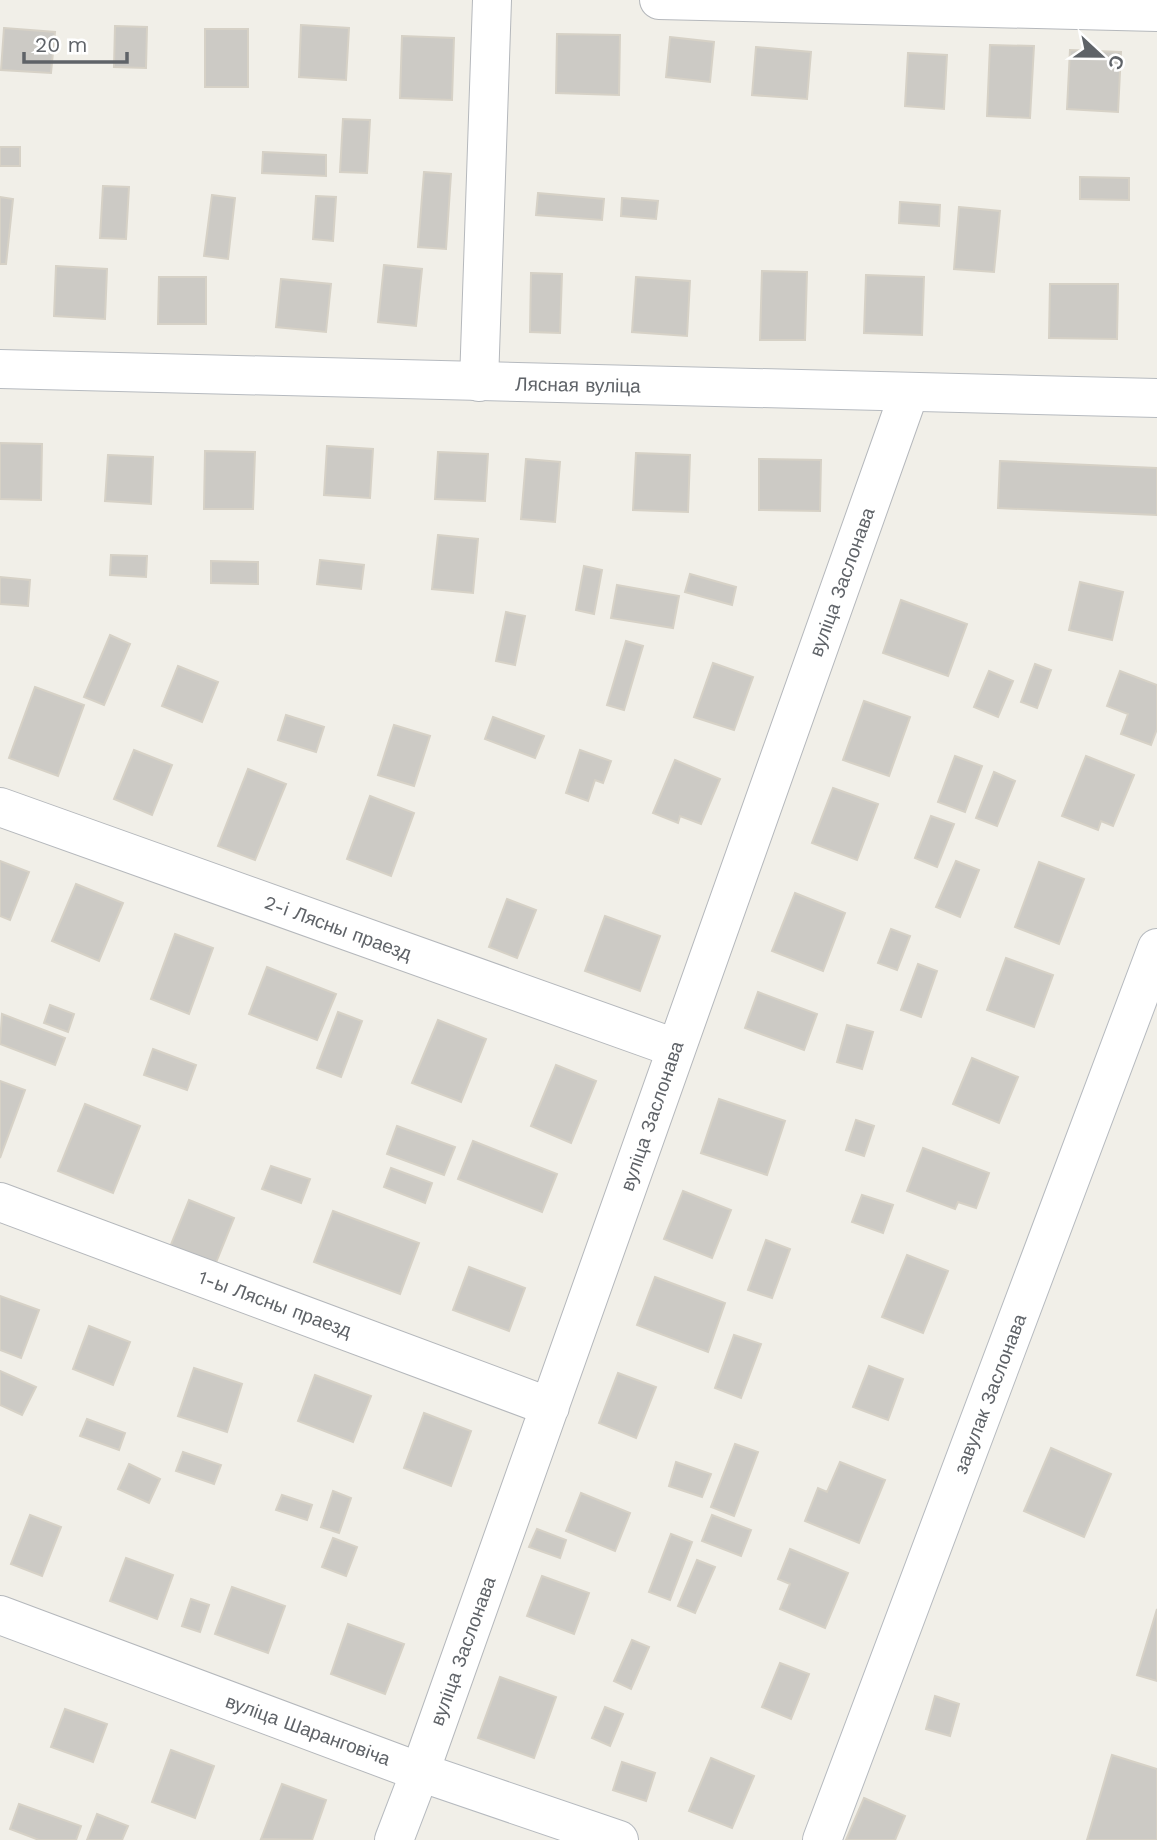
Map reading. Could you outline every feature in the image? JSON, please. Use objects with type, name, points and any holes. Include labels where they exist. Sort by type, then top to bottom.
[{"type":"street","points":[[479,382],[492,0]]},
{"type":"street","points":[[659,0],[1157,12]]},
{"type":"street","name":"Лясная вуліца","points":[[0,369],[1157,398]]},
{"type":"street","name":"вуліца Заслонава","points":[[394,1840],[551,1407],[675,1048],[909,393]]},
{"type":"street","name":"2-і Лясны праезд","points":[[0,807],[675,1048]]},
{"type":"street","name":"завулак Заслонава","points":[[822,1840],[1157,947]]},
{"type":"street","name":"1-ы Лясны праезд","points":[[0,1202],[551,1407]]},
{"type":"street","name":"вуліца Шаранговіча","points":[[0,1615],[420,1772],[618,1840]]},
{"type":"building","points":[[301,25],[349,28],[346,80],[299,77]]},
{"type":"building","points":[[115,26],[147,27],[146,68],[114,67]]},
{"type":"building","points":[[4,28],[55,32],[51,73],[1,70]]},
{"type":"building","points":[[205,29],[248,29],[248,87],[205,87]]},
{"type":"building","points":[[557,34],[620,35],[619,95],[556,93]]},
{"type":"building","points":[[402,36],[454,38],[452,100],[400,98]]},
{"type":"building","points":[[670,37],[714,42],[710,82],[666,77]]},
{"type":"building","points":[[990,45],[1034,46],[1030,118],[987,116]]},
{"type":"building","points":[[756,47],[811,52],[807,99],[752,95]]},
{"type":"building","points":[[1070,50],[1121,52],[1118,112],[1067,109]]},
{"type":"building","points":[[908,53],[947,55],[944,109],[905,106]]},
{"type":"building","points":[[343,119],[370,120],[367,173],[340,172]]},
{"type":"building","points":[[0,147],[20,147],[20,166],[0,166]]},
{"type":"building","points":[[263,152],[326,155],[326,176],[262,173]]},
{"type":"building","points":[[424,172],[451,174],[446,249],[418,247]]},
{"type":"building","points":[[1080,177],[1129,178],[1129,200],[1080,199]]},
{"type":"building","points":[[103,186],[129,187],[126,239],[100,238]]},
{"type":"building","points":[[538,193],[604,199],[602,220],[536,215]]},
{"type":"building","points":[[212,195],[235,198],[228,259],[204,256]]},
{"type":"building","points":[[316,196],[336,197],[333,241],[313,239]]},
{"type":"building","points":[[0,197],[13,199],[6,264],[0,264]]},
{"type":"building","points":[[622,198],[658,201],[656,219],[621,216]]},
{"type":"building","points":[[900,202],[940,205],[939,226],[899,223]]},
{"type":"building","points":[[959,207],[1000,211],[994,272],[954,269]]},
{"type":"building","points":[[384,265],[422,269],[416,326],[378,322]]},
{"type":"building","points":[[56,266],[107,269],[105,319],[54,316]]},
{"type":"building","points":[[762,271],[807,272],[805,340],[760,340]]},
{"type":"building","points":[[531,273],[562,274],[560,333],[530,332]]},
{"type":"building","points":[[866,275],[924,277],[922,335],[864,333]]},
{"type":"building","points":[[159,277],[206,277],[206,324],[158,324]]},
{"type":"building","points":[[636,277],[690,281],[687,336],[632,332]]},
{"type":"building","points":[[281,279],[331,284],[326,332],[276,327]]},
{"type":"building","points":[[1050,284],[1118,284],[1117,339],[1049,338]]},
{"type":"building","points":[[0,443],[42,444],[41,500],[0,499]]},
{"type":"building","points":[[327,446],[373,449],[370,498],[324,495]]},
{"type":"building","points":[[205,451],[255,452],[253,509],[204,509]]},
{"type":"building","points":[[438,452],[488,454],[485,501],[435,499]]},
{"type":"building","points":[[636,453],[690,455],[688,512],[633,510]]},
{"type":"building","points":[[108,455],[153,457],[151,504],[105,501]]},
{"type":"building","points":[[526,459],[560,462],[555,522],[521,519]]},
{"type":"building","points":[[759,459],[821,460],[820,511],[759,510]]},
{"type":"building","points":[[1000,461],[1157,468],[1157,515],[998,508]]},
{"type":"building","points":[[438,535],[478,539],[473,593],[432,589]]},
{"type":"building","points":[[111,555],[147,556],[146,577],[110,575]]},
{"type":"building","points":[[320,560],[364,565],[361,589],[317,584]]},
{"type":"building","points":[[211,561],[258,562],[258,584],[211,583]]},
{"type":"building","points":[[584,566],[602,570],[594,614],[576,610]]},
{"type":"building","points":[[690,574],[736,587],[732,605],[685,592]]},
{"type":"building","points":[[0,577],[30,580],[28,606],[0,604]]},
{"type":"building","points":[[1080,582],[1123,592],[1112,640],[1069,630]]},
{"type":"building","points":[[617,585],[679,596],[673,628],[611,618]]},
{"type":"building","points":[[901,600],[967,624],[948,676],[883,653]]},
{"type":"building","points":[[506,612],[525,616],[515,665],[496,661]]},
{"type":"building","points":[[110,635],[130,644],[104,705],[84,697]]},
{"type":"building","points":[[626,641],[643,646],[624,710],[607,705]]},
{"type":"building","points":[[713,663],[753,677],[734,730],[694,717]]},
{"type":"building","points":[[1035,664],[1051,670],[1037,708],[1021,702]]},
{"type":"building","points":[[178,666],[218,682],[202,722],[162,706]]},
{"type":"building","points":[[989,671],[1013,681],[998,717],[974,707]]},
{"type":"building","points":[[1120,671],[1157,685],[1157,729],[1151,745],[1121,734],[1128,714],[1107,706]]},
{"type":"building","points":[[35,687],[84,705],[58,776],[9,758]]},
{"type":"building","points":[[864,701],[910,717],[889,776],[843,760]]},
{"type":"building","points":[[286,715],[324,727],[316,752],[278,740]]},
{"type":"building","points":[[493,717],[544,736],[535,758],[485,739]]},
{"type":"building","points":[[394,725],[430,736],[414,786],[378,775]]},
{"type":"building","points":[[134,750],[172,765],[152,815],[114,799]]},
{"type":"building","points":[[580,750],[611,761],[603,783],[595,780],[588,801],[566,793]]},
{"type":"building","points":[[955,756],[982,766],[965,812],[938,802]]},
{"type":"building","points":[[1086,756],[1134,775],[1113,826],[1101,821],[1098,830],[1062,816]]},
{"type":"building","points":[[675,760],[720,779],[701,824],[680,816],[678,823],[653,813]]},
{"type":"building","points":[[248,769],[286,784],[255,860],[218,846]]},
{"type":"building","points":[[994,772],[1015,781],[997,826],[976,818]]},
{"type":"building","points":[[833,788],[878,804],[857,860],[812,843]]},
{"type":"building","points":[[370,796],[414,813],[391,876],[347,859]]},
{"type":"building","points":[[931,816],[954,824],[937,867],[915,858]]},
{"type":"building","points":[[0,861],[29,872],[10,920],[0,916]]},
{"type":"building","points":[[956,861],[979,870],[960,917],[936,907]]},
{"type":"building","points":[[1039,862],[1084,879],[1059,944],[1015,927]]},
{"type":"building","points":[[76,884],[123,903],[99,961],[52,941]]},
{"type":"building","points":[[795,893],[845,913],[823,971],[772,951]]},
{"type":"building","points":[[507,899],[536,910],[517,958],[489,947]]},
{"type":"building","points":[[605,916],[660,936],[640,991],[585,971]]},
{"type":"building","points":[[891,929],[910,936],[897,970],[878,963]]},
{"type":"building","points":[[175,934],[213,948],[189,1014],[151,999]]},
{"type":"building","points":[[1006,958],[1053,975],[1034,1027],[987,1010]]},
{"type":"building","points":[[918,964],[937,971],[921,1017],[901,1010]]},
{"type":"building","points":[[267,967],[336,994],[317,1040],[249,1014]]},
{"type":"building","points":[[758,992],[817,1014],[804,1050],[745,1028]]},
{"type":"building","points":[[50,1005],[74,1014],[68,1032],[44,1023]]},
{"type":"building","points":[[338,1012],[362,1021],[341,1077],[317,1068]]},
{"type":"building","points":[[2,1014],[65,1038],[55,1065],[0,1044]]},
{"type":"building","points":[[438,1020],[486,1039],[461,1102],[412,1083]]},
{"type":"building","points":[[847,1025],[873,1032],[862,1069],[837,1062]]},
{"type":"building","points":[[153,1049],[196,1065],[187,1090],[144,1075]]},
{"type":"building","points":[[972,1058],[1018,1077],[999,1123],[953,1104]]},
{"type":"building","points":[[556,1065],[596,1081],[571,1143],[531,1126]]},
{"type":"building","points":[[0,1081],[25,1090],[0,1158]]},
{"type":"building","points":[[719,1099],[785,1121],[767,1175],[701,1153]]},
{"type":"building","points":[[85,1104],[140,1126],[113,1193],[58,1171]]},
{"type":"building","points":[[856,1120],[874,1126],[864,1156],[846,1150]]},
{"type":"building","points":[[397,1126],[455,1147],[444,1175],[387,1154]]},
{"type":"building","points":[[473,1141],[557,1174],[542,1212],[458,1179]]},
{"type":"building","points":[[923,1148],[989,1173],[976,1208],[958,1202],[955,1209],[907,1191]]},
{"type":"building","points":[[271,1166],[310,1179],[301,1203],[262,1189]]},
{"type":"building","points":[[391,1168],[432,1183],[425,1203],[384,1187]]},
{"type":"building","points":[[683,1191],[731,1210],[712,1258],[664,1239]]},
{"type":"building","points":[[862,1195],[893,1205],[883,1233],[852,1222]]},
{"type":"building","points":[[189,1200],[234,1218],[213,1270],[168,1252]]},
{"type":"building","points":[[333,1211],[419,1243],[400,1294],[314,1262]]},
{"type":"building","points":[[766,1240],[790,1249],[772,1298],[748,1290]]},
{"type":"building","points":[[907,1255],[948,1271],[923,1333],[882,1317]]},
{"type":"building","points":[[469,1267],[525,1288],[509,1331],[453,1310]]},
{"type":"building","points":[[655,1277],[725,1303],[708,1352],[637,1325]]},
{"type":"building","points":[[0,1296],[39,1310],[21,1358],[0,1350]]},
{"type":"building","points":[[89,1326],[130,1342],[113,1385],[73,1369]]},
{"type":"building","points":[[734,1335],[761,1344],[741,1398],[715,1388]]},
{"type":"building","points":[[869,1366],[903,1379],[888,1420],[853,1407]]},
{"type":"building","points":[[194,1368],[242,1384],[227,1432],[178,1416]]},
{"type":"building","points":[[0,1371],[36,1387],[22,1415],[0,1405]]},
{"type":"building","points":[[618,1373],[656,1387],[636,1438],[599,1423]]},
{"type":"building","points":[[315,1375],[371,1396],[353,1442],[298,1421]]},
{"type":"building","points":[[424,1413],[471,1431],[451,1486],[404,1468]]},
{"type":"building","points":[[87,1419],[125,1433],[119,1450],[80,1436]]},
{"type":"building","points":[[735,1444],[758,1452],[734,1516],[711,1507]]},
{"type":"building","points":[[1051,1448],[1111,1474],[1084,1537],[1024,1511]]},
{"type":"building","points":[[183,1452],[221,1465],[214,1484],[176,1471]]},
{"type":"building","points":[[676,1462],[711,1474],[702,1497],[669,1486]]},
{"type":"building","points":[[840,1462],[885,1480],[859,1543],[805,1521],[818,1488],[827,1492]]},
{"type":"building","points":[[129,1464],[160,1479],[149,1503],[118,1489]]},
{"type":"building","points":[[333,1491],[351,1498],[339,1533],[321,1527]]},
{"type":"building","points":[[581,1493],[630,1513],[615,1551],[566,1531]]},
{"type":"building","points":[[282,1495],[312,1505],[307,1520],[276,1510]]},
{"type":"building","points":[[30,1515],[61,1527],[42,1576],[11,1564]]},
{"type":"building","points":[[712,1515],[751,1530],[741,1556],[702,1541]]},
{"type":"building","points":[[537,1529],[566,1540],[560,1558],[529,1547]]},
{"type":"building","points":[[671,1534],[692,1542],[670,1600],[649,1592]]},
{"type":"building","points":[[333,1538],[357,1547],[346,1576],[322,1567]]},
{"type":"building","points":[[790,1549],[848,1573],[825,1628],[780,1609],[790,1584],[778,1579]]},
{"type":"building","points":[[126,1558],[173,1575],[157,1619],[110,1601]]},
{"type":"building","points":[[697,1560],[715,1567],[695,1613],[678,1606]]},
{"type":"building","points":[[542,1576],[589,1593],[574,1634],[527,1616]]},
{"type":"building","points":[[232,1587],[285,1606],[268,1653],[215,1634]]},
{"type":"building","points":[[191,1599],[209,1605],[200,1632],[182,1626]]},
{"type":"building","points":[[1157,1609],[1157,1681],[1137,1675]]},
{"type":"building","points":[[348,1624],[404,1644],[385,1694],[331,1674]]},
{"type":"building","points":[[632,1640],[649,1647],[631,1689],[614,1681]]},
{"type":"building","points":[[780,1663],[809,1674],[791,1719],[762,1707]]},
{"type":"building","points":[[500,1677],[556,1697],[534,1758],[478,1738]]},
{"type":"building","points":[[935,1696],[959,1704],[950,1736],[926,1729]]},
{"type":"building","points":[[605,1707],[623,1714],[610,1746],[592,1738]]},
{"type":"building","points":[[65,1709],[107,1724],[93,1762],[51,1747]]},
{"type":"building","points":[[171,1750],[214,1766],[195,1818],[152,1802]]},
{"type":"building","points":[[1112,1755],[1157,1769],[1157,1840],[1087,1840]]},
{"type":"building","points":[[711,1758],[754,1776],[732,1828],[689,1811]]},
{"type":"building","points":[[622,1762],[655,1773],[646,1801],[613,1790]]},
{"type":"building","points":[[282,1784],[326,1800],[312,1840],[261,1839]]},
{"type":"building","points":[[864,1798],[905,1816],[895,1840],[846,1840]]},
{"type":"building","points":[[19,1804],[81,1826],[76,1840],[39,1840],[10,1829]]},
{"type":"building","points":[[97,1814],[128,1826],[122,1840],[87,1840]]}]
